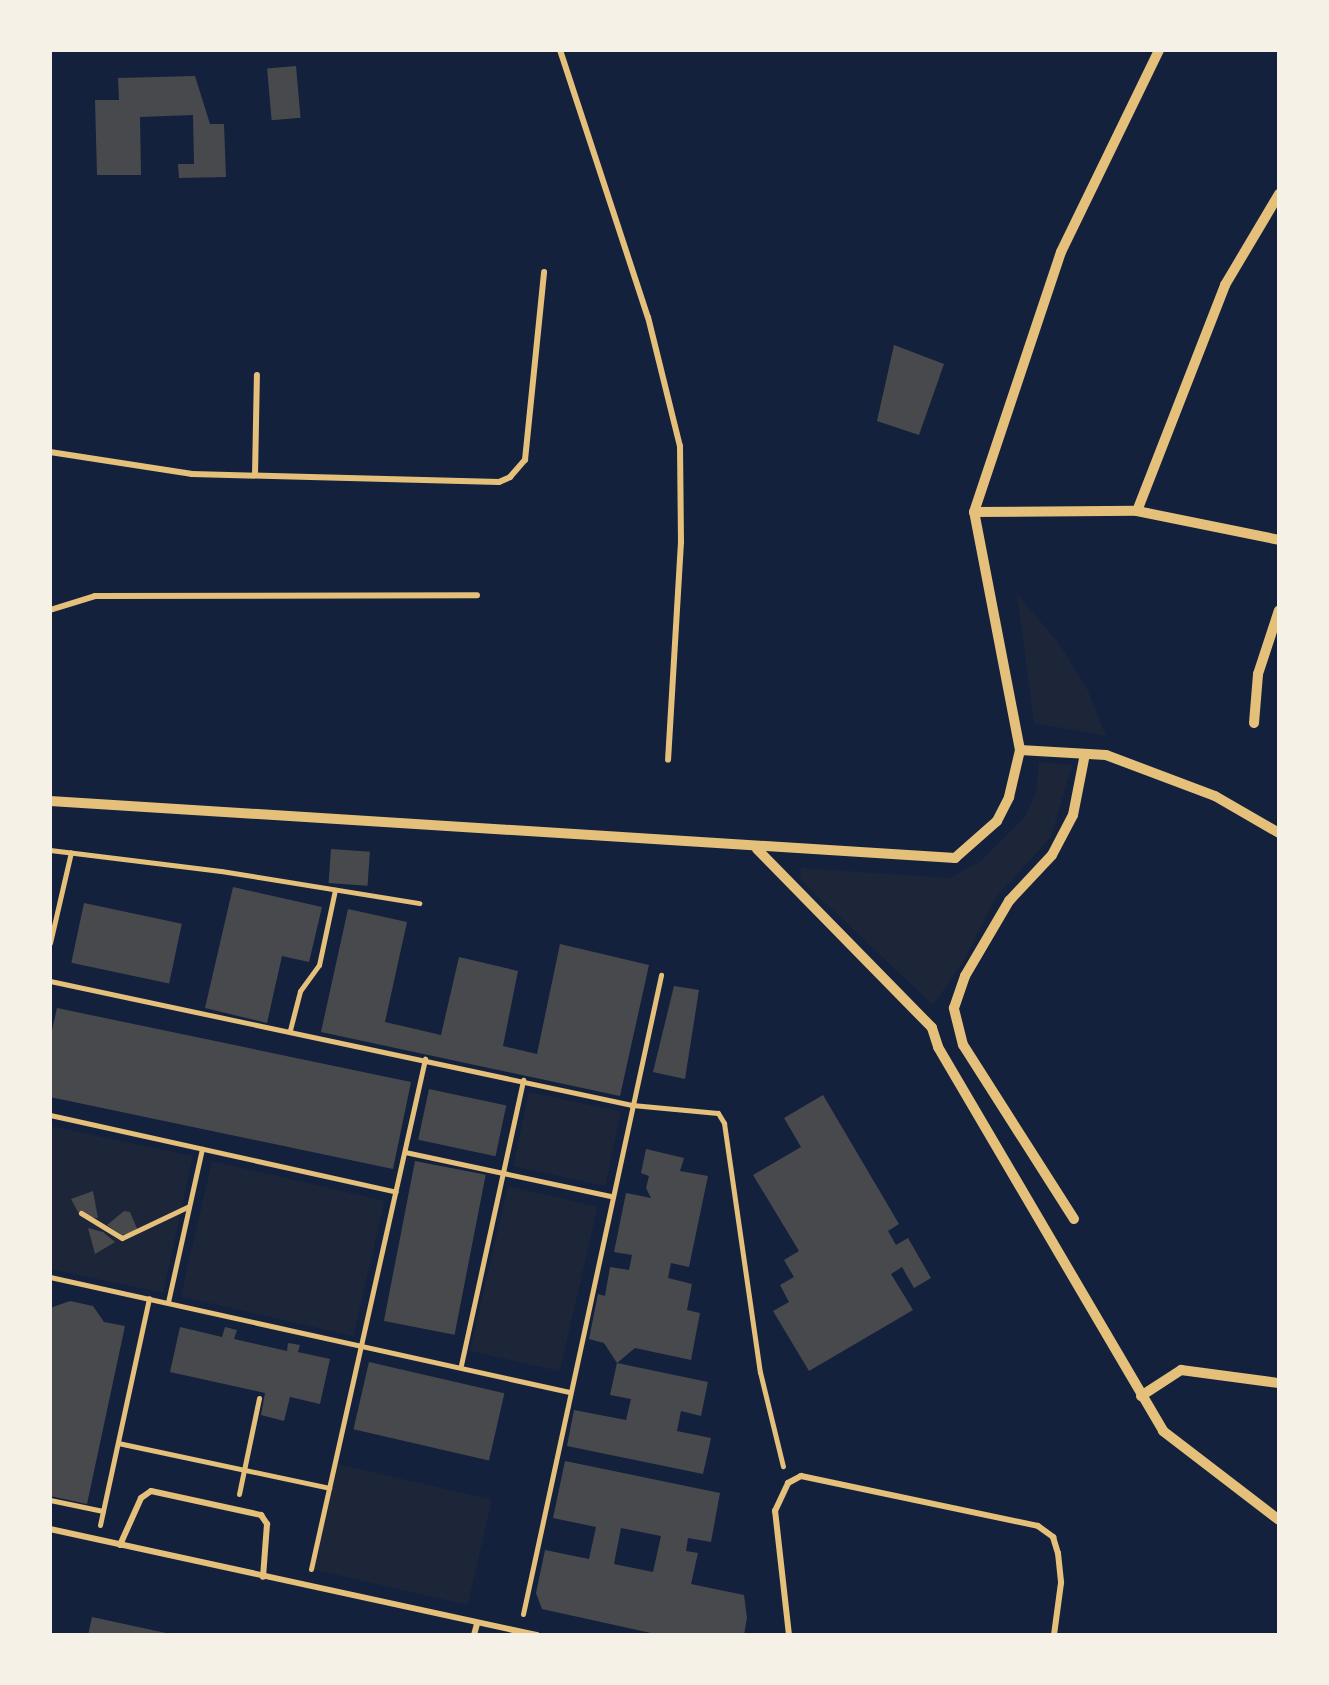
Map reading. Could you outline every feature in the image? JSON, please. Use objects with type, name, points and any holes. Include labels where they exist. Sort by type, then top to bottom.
[{"type":"street","points":[[50,801],[955,858],[997,821],[1009,798],[1020,750],[974,512],[1061,252],[1159,50]]},
{"type":"street","points":[[1137,511],[1225,286],[1278,198]]},
{"type":"street","points":[[974,512],[1137,511],[1279,540]]},
{"type":"street","points":[[1254,724],[1258,674],[1279,610]]},
{"type":"street","points":[[1020,750],[1106,755],[1216,796],[1279,834]]},
{"type":"street","points":[[1074,1220],[964,1045],[954,1008],[965,976],[1009,902],[1052,855],[1073,816],[1086,754]]},
{"type":"street","points":[[756,848],[932,1028],[938,1048],[1141,1396],[1176,1443],[1279,1520]]},
{"type":"street","points":[[1141,1396],[1180,1370],[1279,1383]]},
{"type":"lane","points":[[560,50],[648,316],[680,446],[681,542],[668,760]]},
{"type":"lane","points":[[50,452],[192,474],[499,482],[510,478],[527,450],[544,272]]},
{"type":"lane","points":[[256,476],[257,375]]},
{"type":"lane","points":[[50,610],[95,596],[477,596]]},
{"type":"lane","points":[[788,1635],[776,1511],[788,1483],[801,1476],[1038,1526],[1053,1536],[1058,1552],[1061,1583],[1054,1635]]},
{"type":"lane","points":[[120,1545],[141,1498],[151,1491],[260,1515],[267,1524],[263,1577]]},
{"type":"lane","points":[[50,1530],[538,1635]]},
{"type":"lane","points":[[474,1635],[477,1624]]},
{"type":"path","points":[[50,850],[419,903]]},
{"type":"path","points":[[50,942],[70,852]]},
{"type":"path","points":[[290,1030],[300,991],[319,965],[335,890]]},
{"type":"path","points":[[519,1631],[610,1196],[661,975]]},
{"type":"path","points":[[50,981],[632,1105],[712,1110],[724,1123],[760,1372],[788,1483]]},
{"type":"path","points":[[307,1587],[425,1058]]},
{"type":"path","points":[[461,1365],[523,1080]]},
{"type":"path","points":[[50,1115],[396,1192]]},
{"type":"path","points":[[168,1302],[202,1149]]},
{"type":"path","points":[[405,1152],[610,1196]]},
{"type":"path","points":[[80,1212],[122,1238],[189,1206]]},
{"type":"path","points":[[50,1277],[461,1365],[568,1392]]},
{"type":"path","points":[[97,1540],[149,1298]]},
{"type":"path","points":[[236,1510],[259,1398]]},
{"type":"path","points":[[118,1444],[329,1488]]},
{"type":"path","points":[[50,1500],[103,1512]]},
{"type":"shaded area","points":[[1017,594],[1058,642],[1088,691],[1106,736],[1034,723]]},
{"type":"shaded area","points":[[1039,762],[1072,765],[1051,837],[996,897],[965,959],[933,1005],[800,879],[801,868],[950,878],[981,861],[1025,817],[1036,793]]},
{"type":"shaded area","points":[[529,1092],[621,1112],[605,1186],[513,1166]]},
{"type":"shaded area","points":[[50,1126],[193,1156],[163,1293],[50,1269]]},
{"type":"shaded area","points":[[212,1161],[384,1201],[353,1336],[181,1296]]},
{"type":"shaded area","points":[[508,1186],[598,1207],[560,1371],[470,1351]]},
{"type":"shaded area","points":[[337,1464],[492,1500],[468,1605],[313,1569]]},
{"type":"building","points":[[296,66],[301,118],[272,120],[267,69]]},
{"type":"building","points":[[195,76],[210,124],[224,124],[226,177],[179,178],[178,164],[194,164],[193,115],[140,117],[141,175],[97,175],[95,100],[119,100],[118,78]]},
{"type":"building","points":[[894,345],[944,364],[919,435],[877,421]]},
{"type":"building","points":[[331,849],[370,852],[368,886],[329,883]]},
{"type":"building","points":[[233,887],[322,907],[309,962],[282,956],[267,1023],[205,1008]]},
{"type":"building","points":[[84,903],[182,924],[169,983],[71,963]]},
{"type":"building","points":[[348,909],[407,922],[385,1022],[441,1035],[459,957],[518,971],[503,1046],[537,1054],[560,944],[649,965],[620,1096],[321,1032]]},
{"type":"building","points":[[674,986],[699,990],[685,1079],[653,1072]]},
{"type":"building","points":[[57,1008],[411,1082],[393,1169],[50,1097],[50,1039]]},
{"type":"building","points":[[429,1089],[506,1105],[495,1156],[418,1140]]},
{"type":"building","points":[[823,1095],[899,1224],[888,1231],[896,1245],[908,1238],[931,1278],[914,1288],[902,1267],[891,1274],[913,1310],[809,1371],[773,1311],[789,1302],[780,1285],[794,1277],[784,1260],[799,1251],[753,1175],[801,1147],[784,1118]]},
{"type":"building","points":[[646,1149],[684,1158],[680,1171],[708,1176],[689,1267],[671,1263],[668,1278],[692,1284],[687,1310],[700,1313],[691,1360],[635,1348],[617,1363],[604,1343],[589,1339],[598,1294],[605,1296],[610,1267],[629,1270],[632,1255],[614,1252],[626,1193],[651,1198],[646,1188],[649,1176],[641,1173]]},
{"type":"building","points":[[415,1161],[486,1175],[455,1335],[384,1321]]},
{"type":"building","points":[[93,1191],[98,1218],[80,1216],[71,1199]]},
{"type":"building","points":[[124,1211],[130,1212],[138,1231],[122,1235],[107,1225]]},
{"type":"building","points":[[88,1228],[103,1232],[115,1242],[95,1254]]},
{"type":"building","points":[[70,1301],[93,1306],[104,1322],[125,1326],[87,1504],[50,1496],[50,1308]]},
{"type":"building","points":[[180,1327],[222,1337],[225,1327],[237,1330],[234,1339],[287,1351],[288,1343],[300,1345],[298,1352],[330,1359],[320,1404],[290,1397],[284,1421],[261,1415],[265,1393],[170,1372]]},
{"type":"building","points":[[369,1362],[504,1393],[489,1460],[353,1429]]},
{"type":"building","points":[[617,1363],[708,1382],[701,1416],[681,1411],[677,1431],[711,1438],[703,1474],[567,1446],[574,1410],[626,1420],[631,1399],[610,1395]]},
{"type":"building","points":[[565,1461],[720,1493],[711,1542],[688,1538],[686,1551],[698,1553],[691,1584],[744,1595],[744,1635],[660,1635],[542,1609],[536,1593],[545,1550],[589,1559],[596,1527],[553,1518]],"holes":[[[621,1528],[661,1536],[653,1572],[614,1564]]]},
{"type":"building","points":[[92,1617],[166,1633],[166,1635],[88,1635]]}]
